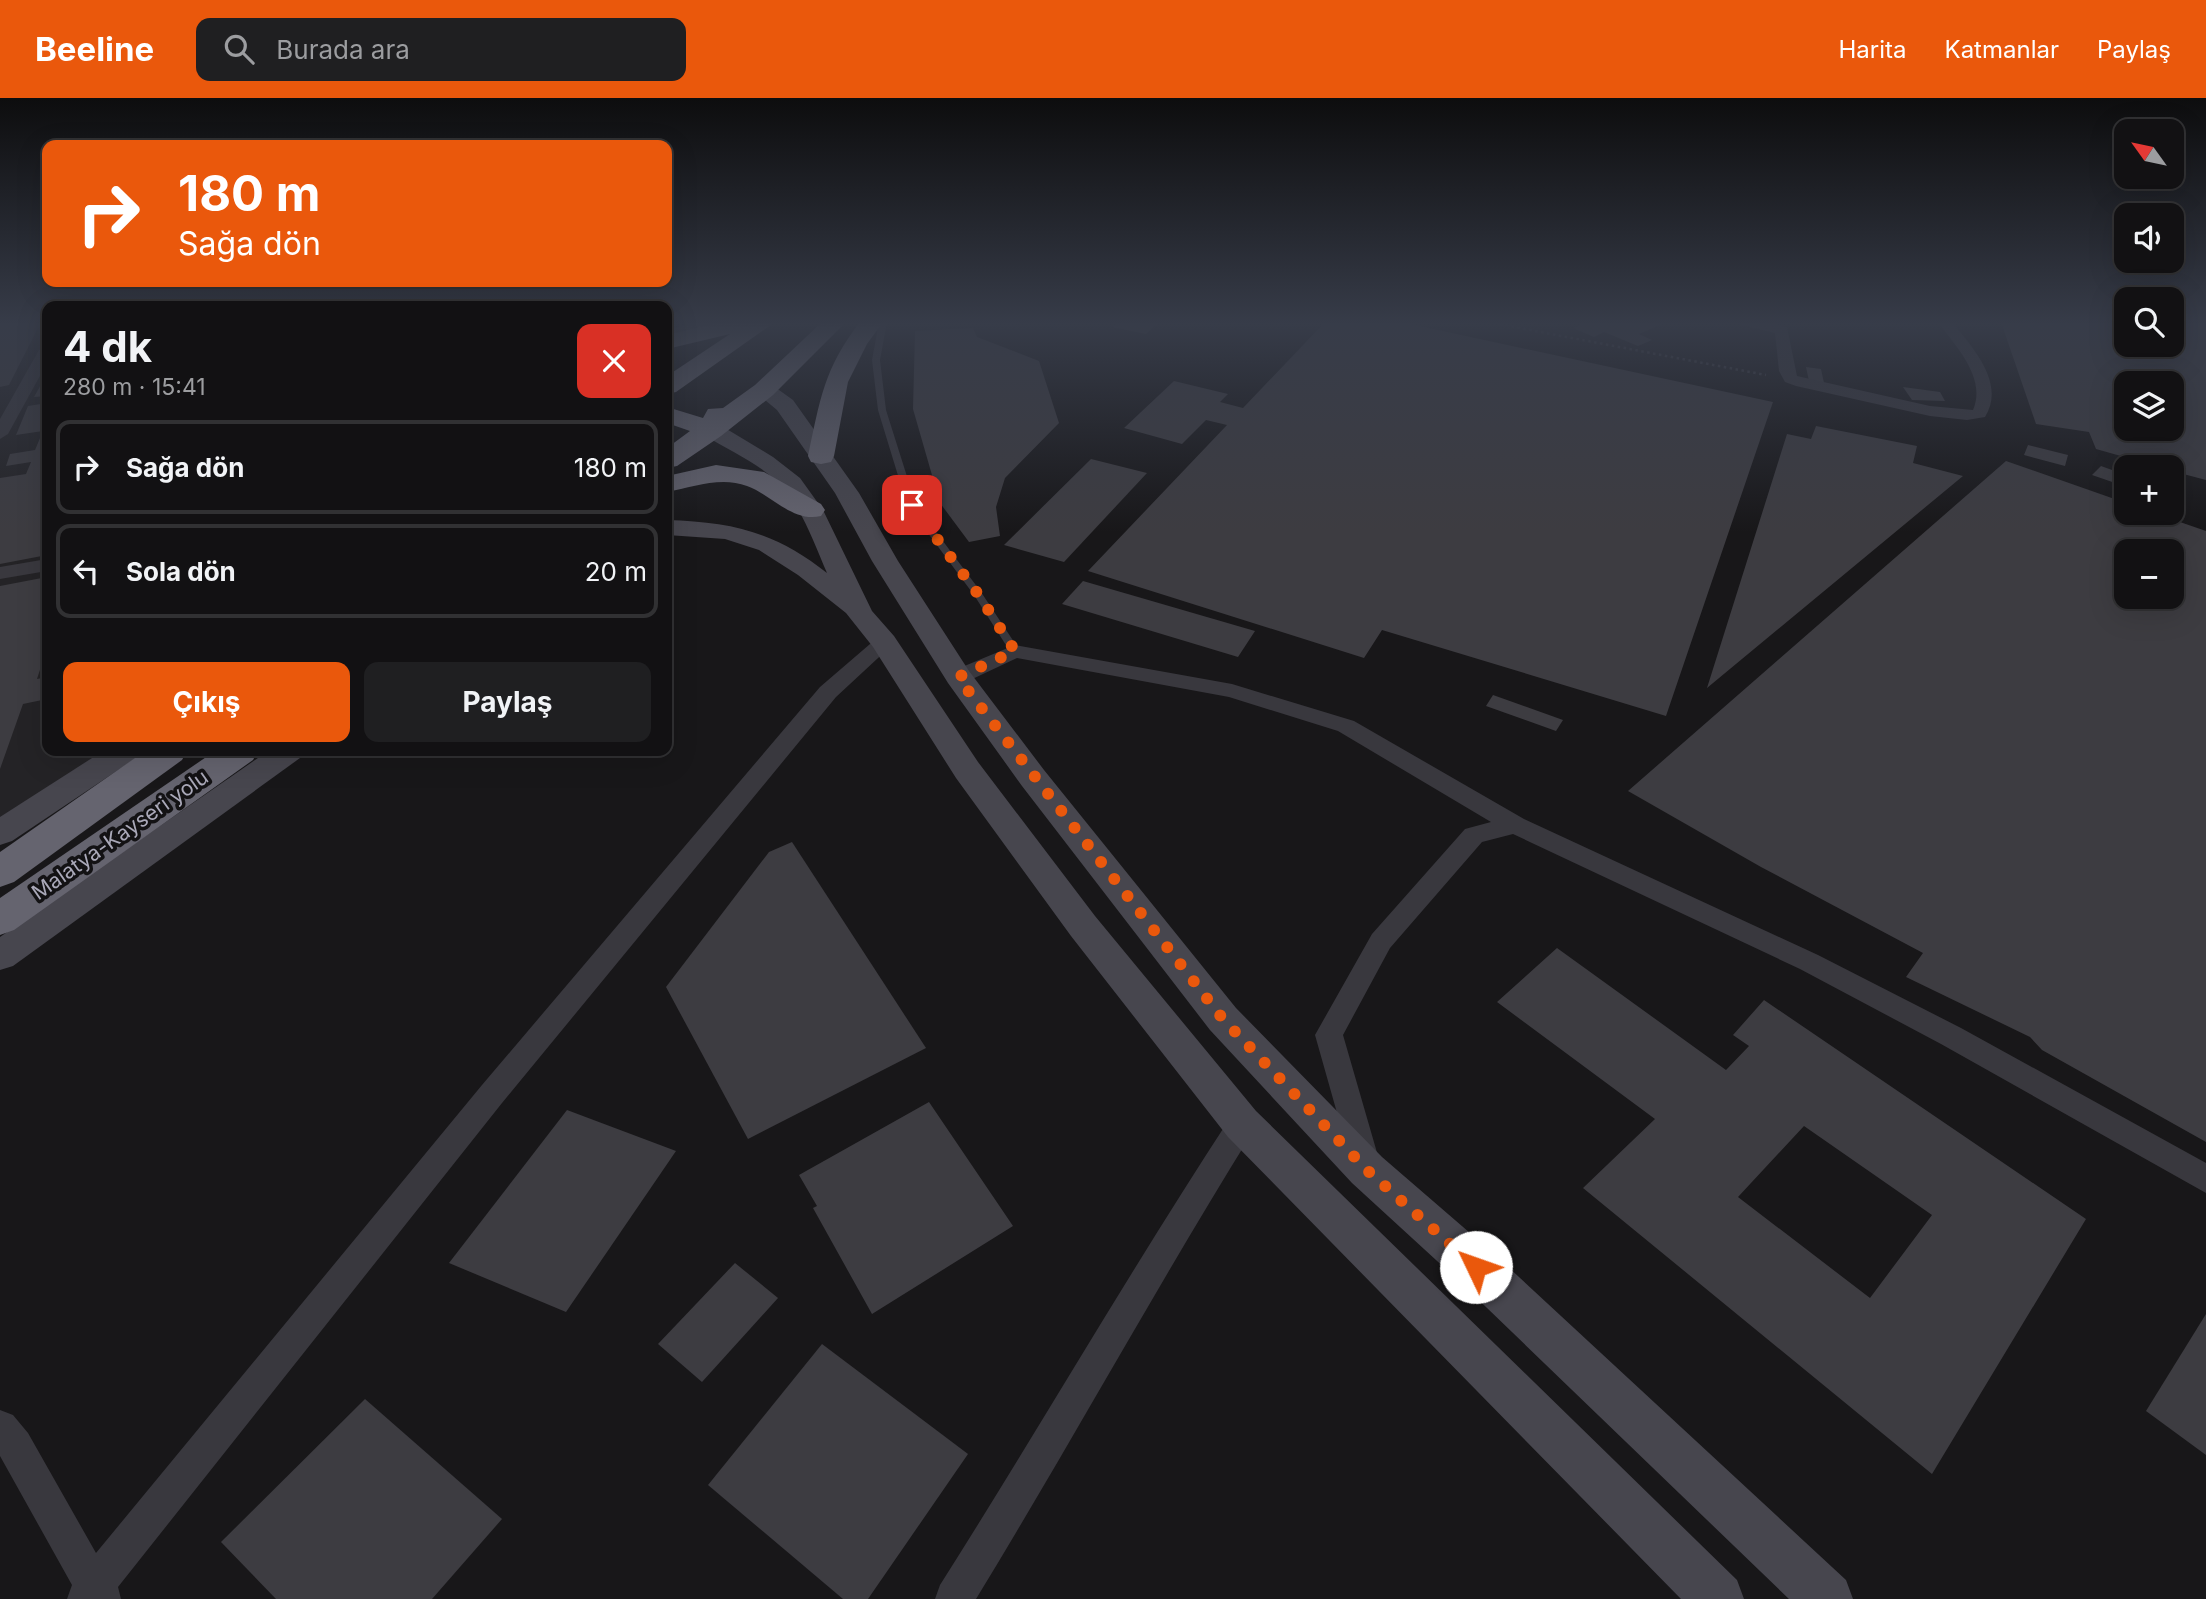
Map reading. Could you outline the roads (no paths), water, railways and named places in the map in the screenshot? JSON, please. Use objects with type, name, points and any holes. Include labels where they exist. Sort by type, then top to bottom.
[{"type":"highway","points":[[672,424],[699,408],[700,392]]},
{"type":"highway","points":[[672,457],[712,430],[743,392]]},
{"type":"highway","points":[[821,456],[834,392]]},
{"type":"highway","points":[[672,425],[712,430]]},
{"type":"highway","points":[[672,484],[716,473],[754,478],[811,510]]},
{"type":"highway","points":[[0,872],[162,756]]},
{"type":"highway","points":[[141,820],[197,756]]},
{"type":"highway","name":"Malatya-Kayseri yolu","points":[[0,919],[233,756]]},
{"type":"main road","points":[[769,392],[785,405],[847,493],[885,561],[958,677],[1033,778],[1223,1019],[1367,1170],[1476,1267],[1827,1599]]},
{"type":"main road","points":[[712,430],[765,462],[792,483],[811,510],[872,628],[967,770],[1083,926],[1242,1125],[1718,1599]]},
{"type":"main road","points":[[672,528],[740,533],[774,546],[796,559],[872,628]]},
{"type":"main road","points":[[0,833],[117,756]]},
{"type":"main road","points":[[0,956],[282,756]]},
{"type":"street","points":[[0,434],[23,392]]},
{"type":"street","points":[[1842,392],[1961,416],[1979,414],[1986,398],[1985,392]]},
{"type":"street","points":[[0,573],[42,566]]},
{"type":"street","points":[[0,1427],[15,1446],[95,1595],[518,1062],[828,692],[872,628]]},
{"type":"street","points":[[958,677],[1015,651],[1232,691],[1346,726],[1515,825],[1635,878],[1809,962],[1951,1036],[2206,1179]]},
{"type":"street","points":[[1367,1170],[1329,1035],[1381,941],[1474,835],[1515,825]]},
{"type":"street","points":[[954,1599],[1242,1125]]},
{"type":"lane","points":[[880,392],[882,410],[912,505],[978,594],[1015,651]]}]
